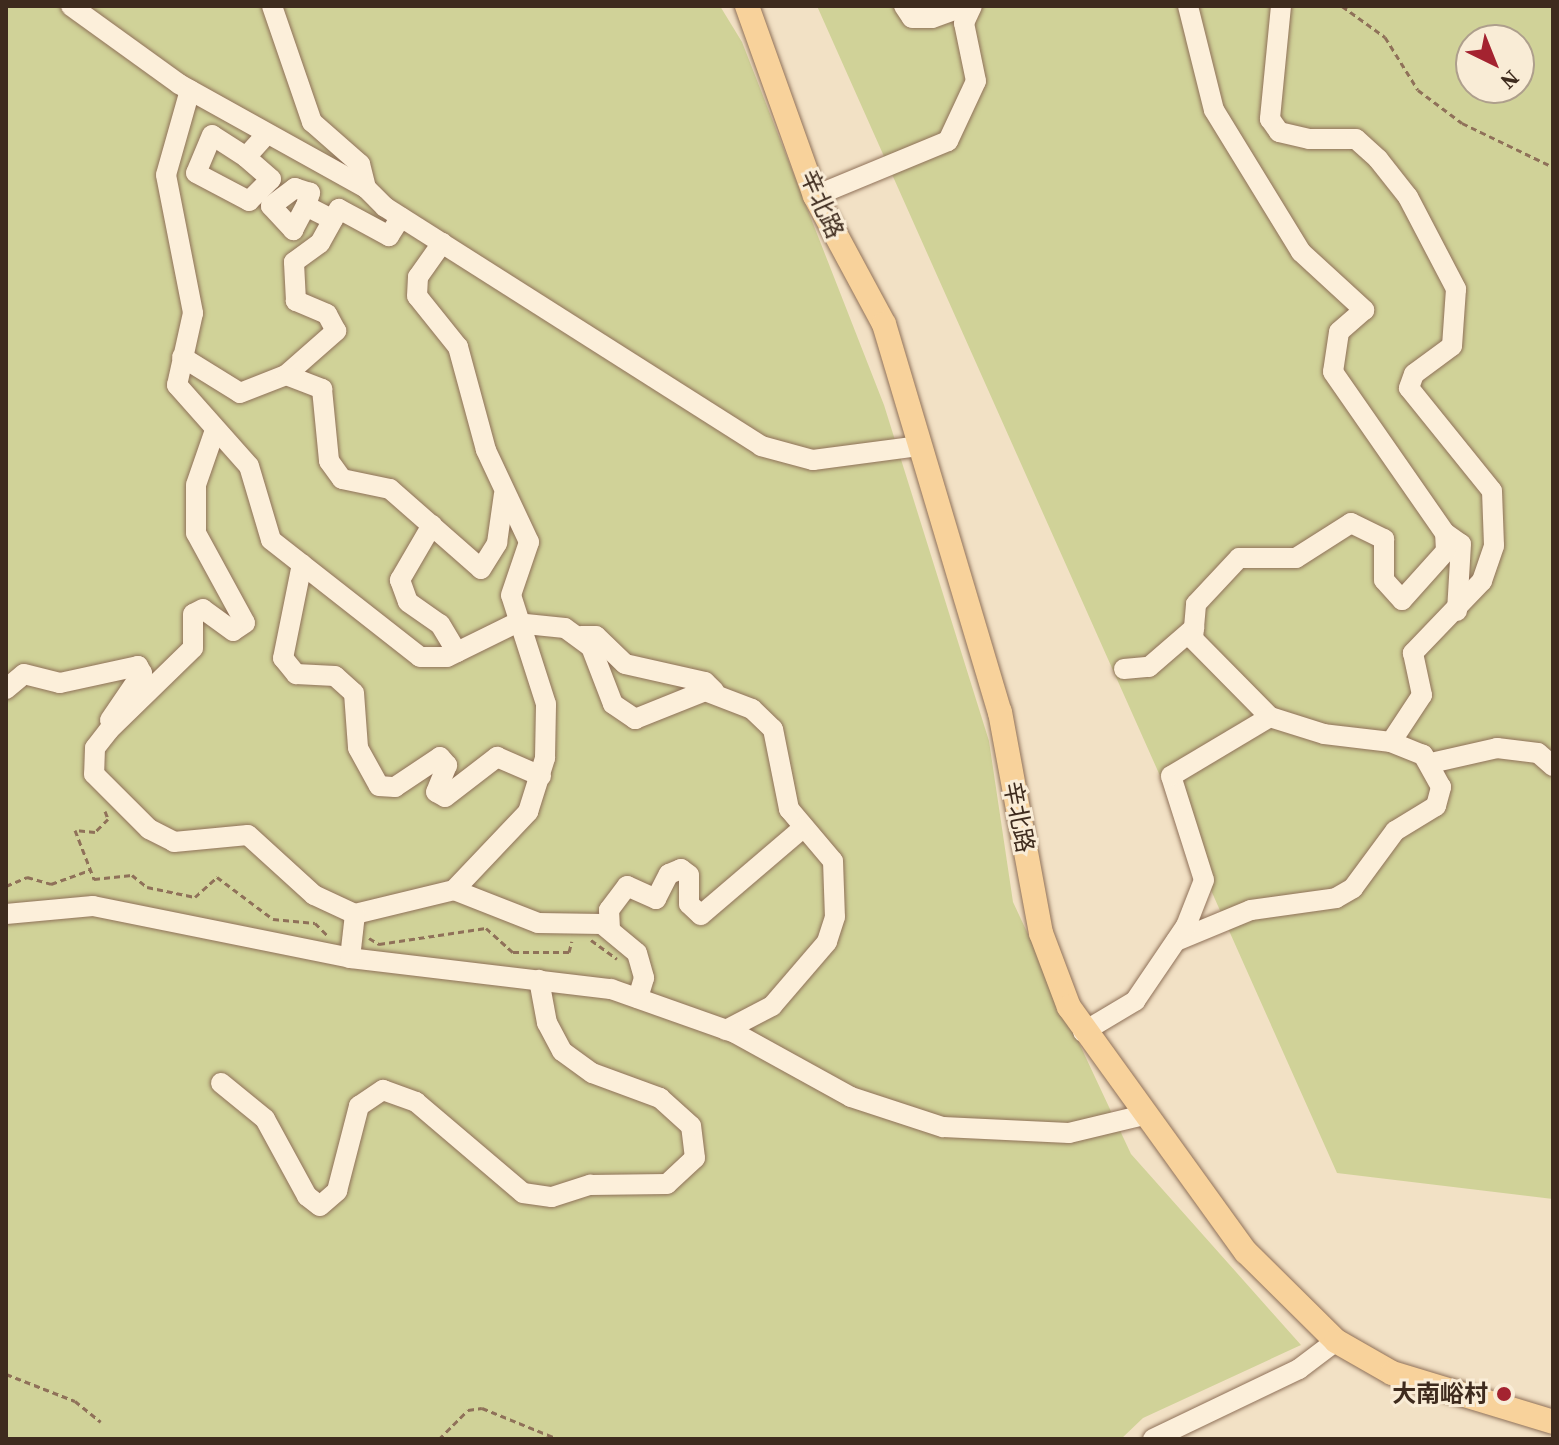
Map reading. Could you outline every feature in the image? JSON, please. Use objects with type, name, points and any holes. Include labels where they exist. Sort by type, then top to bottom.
[{"type":"main road","name":"辛北路","points":[[747,6],[815,196],[884,324],[1000,712],[1044,945],[1083,1032],[1246,1252],[1336,1341],[1392,1373],[1553,1422]]},
{"type":"street","points":[[71,6],[190,90],[366,188],[401,217],[761,446],[813,460],[920,446]]},
{"type":"street","points":[[272,6],[312,122],[360,164],[366,188]]},
{"type":"street","points":[[904,6],[912,18],[932,18],[965,6]]},
{"type":"street","points":[[815,196],[948,141],[976,81],[964,23],[972,6]]},
{"type":"street","points":[[1188,6],[1214,110],[1301,252],[1364,310],[1339,332],[1333,372],[1445,533],[1461,544],[1457,611]]},
{"type":"street","points":[[1281,6],[1270,119],[1279,132],[1309,139],[1356,139],[1378,159],[1408,197],[1456,289],[1452,346],[1414,374],[1409,388],[1492,491],[1494,546],[1482,581],[1457,611],[1413,653],[1422,695],[1391,742]]},
{"type":"street","points":[[190,90],[168,154],[165,195],[190,278],[193,313],[177,385],[249,466],[271,540],[420,657],[457,652],[516,623],[581,636],[596,636],[625,664],[705,682],[717,694],[752,709],[773,729],[789,809],[833,861],[835,917],[827,942],[772,1006],[726,1030]]},
{"type":"street","points":[[268,196],[249,201],[196,173],[212,135],[246,157],[271,179],[268,196],[293,230],[306,206],[333,220]]},
{"type":"street","points":[[246,157],[266,135]]},
{"type":"street","points":[[182,357],[240,393],[286,375],[336,331],[333,319],[305,307],[290,287],[294,262],[320,243],[339,209],[389,236],[401,217]]},
{"type":"street","points":[[352,936],[454,890],[528,812],[541,776],[546,704],[516,623],[511,595],[529,542],[504,494],[458,347],[417,296],[418,277],[442,243]]},
{"type":"street","points":[[286,375],[322,389],[329,461],[342,479],[390,489],[470,562],[488,566],[504,494]]},
{"type":"street","points":[[109,730],[184,661],[194,642],[188,625],[193,614],[203,609],[233,631],[245,623],[196,533],[196,485],[215,430]]},
{"type":"street","points":[[1173,943],[1251,910],[1336,898],[1353,888],[1395,831],[1436,806],[1441,787],[1431,763],[1391,742],[1324,734],[1270,717],[1193,639],[1196,604],[1239,558],[1296,558],[1351,523],[1384,539],[1384,580],[1402,600],[1446,551],[1445,533]]},
{"type":"street","points":[[432,525],[400,580],[408,602],[440,624],[457,652]]},
{"type":"street","points":[[302,564],[283,658],[296,674],[335,676],[354,693],[358,748],[379,786],[395,787],[440,757],[447,765],[436,792],[445,797],[497,757],[541,776]]},
{"type":"street","points":[[1124,669],[1149,667],[1194,628]]},
{"type":"street","points":[[581,636],[613,704],[635,719],[678,696],[717,694]]},
{"type":"street","points":[[6,689],[24,674],[60,683],[138,666],[142,673],[115,706],[109,730],[91,762],[99,783],[174,842],[229,832],[262,842],[352,936]]},
{"type":"street","points":[[1083,1032],[1135,1001],[1173,943],[1204,880],[1171,776],[1270,717]]},
{"type":"street","points":[[1431,763],[1497,748],[1538,753],[1553,766]]},
{"type":"street","points":[[638,998],[643,968],[610,929],[609,910],[627,886],[656,899],[674,868],[681,869],[689,875],[689,904],[701,915],[803,828]]},
{"type":"street","points":[[454,890],[538,923],[610,929]]},
{"type":"street","points":[[6,914],[93,906],[352,936],[539,980],[638,998],[726,1030],[851,1097],[943,1127],[1069,1133],[1144,1115]]},
{"type":"street","points":[[221,1083],[265,1119],[307,1196],[320,1206],[337,1191],[359,1106],[383,1090],[416,1102],[523,1193],[667,1184],[695,1158],[691,1126],[660,1098],[592,1073],[562,1051],[547,1023],[539,980]]},
{"type":"street","points":[[1153,1439],[1299,1369],[1336,1341]]},
{"type":"path","points":[[1342,6],[1385,37],[1418,90],[1462,123],[1553,167]]},
{"type":"path","points":[[99,783],[108,819],[95,832],[75,830],[94,879],[132,875],[147,887],[195,897],[217,877],[273,919],[315,923],[332,940],[352,936],[379,944],[486,928],[513,952],[569,952],[572,941],[588,938],[609,956],[643,968]]},
{"type":"path","points":[[6,886],[27,877],[51,884],[90,870]]},
{"type":"path","points":[[6,1374],[75,1401],[101,1422]]},
{"type":"path","points":[[439,1439],[468,1410],[482,1408],[558,1439]]},
{"type":"green space","points":[[6,6],[720,6],[742,42],[884,405],[989,741],[1013,902],[1131,1154],[1301,1345],[1143,1418],[1121,1439],[6,1439]]},
{"type":"green space","points":[[817,6],[1553,6],[1553,1199],[1337,1173]]},
{"type":"place","name":"大南峪村","points":[[1504,1394]]}]
